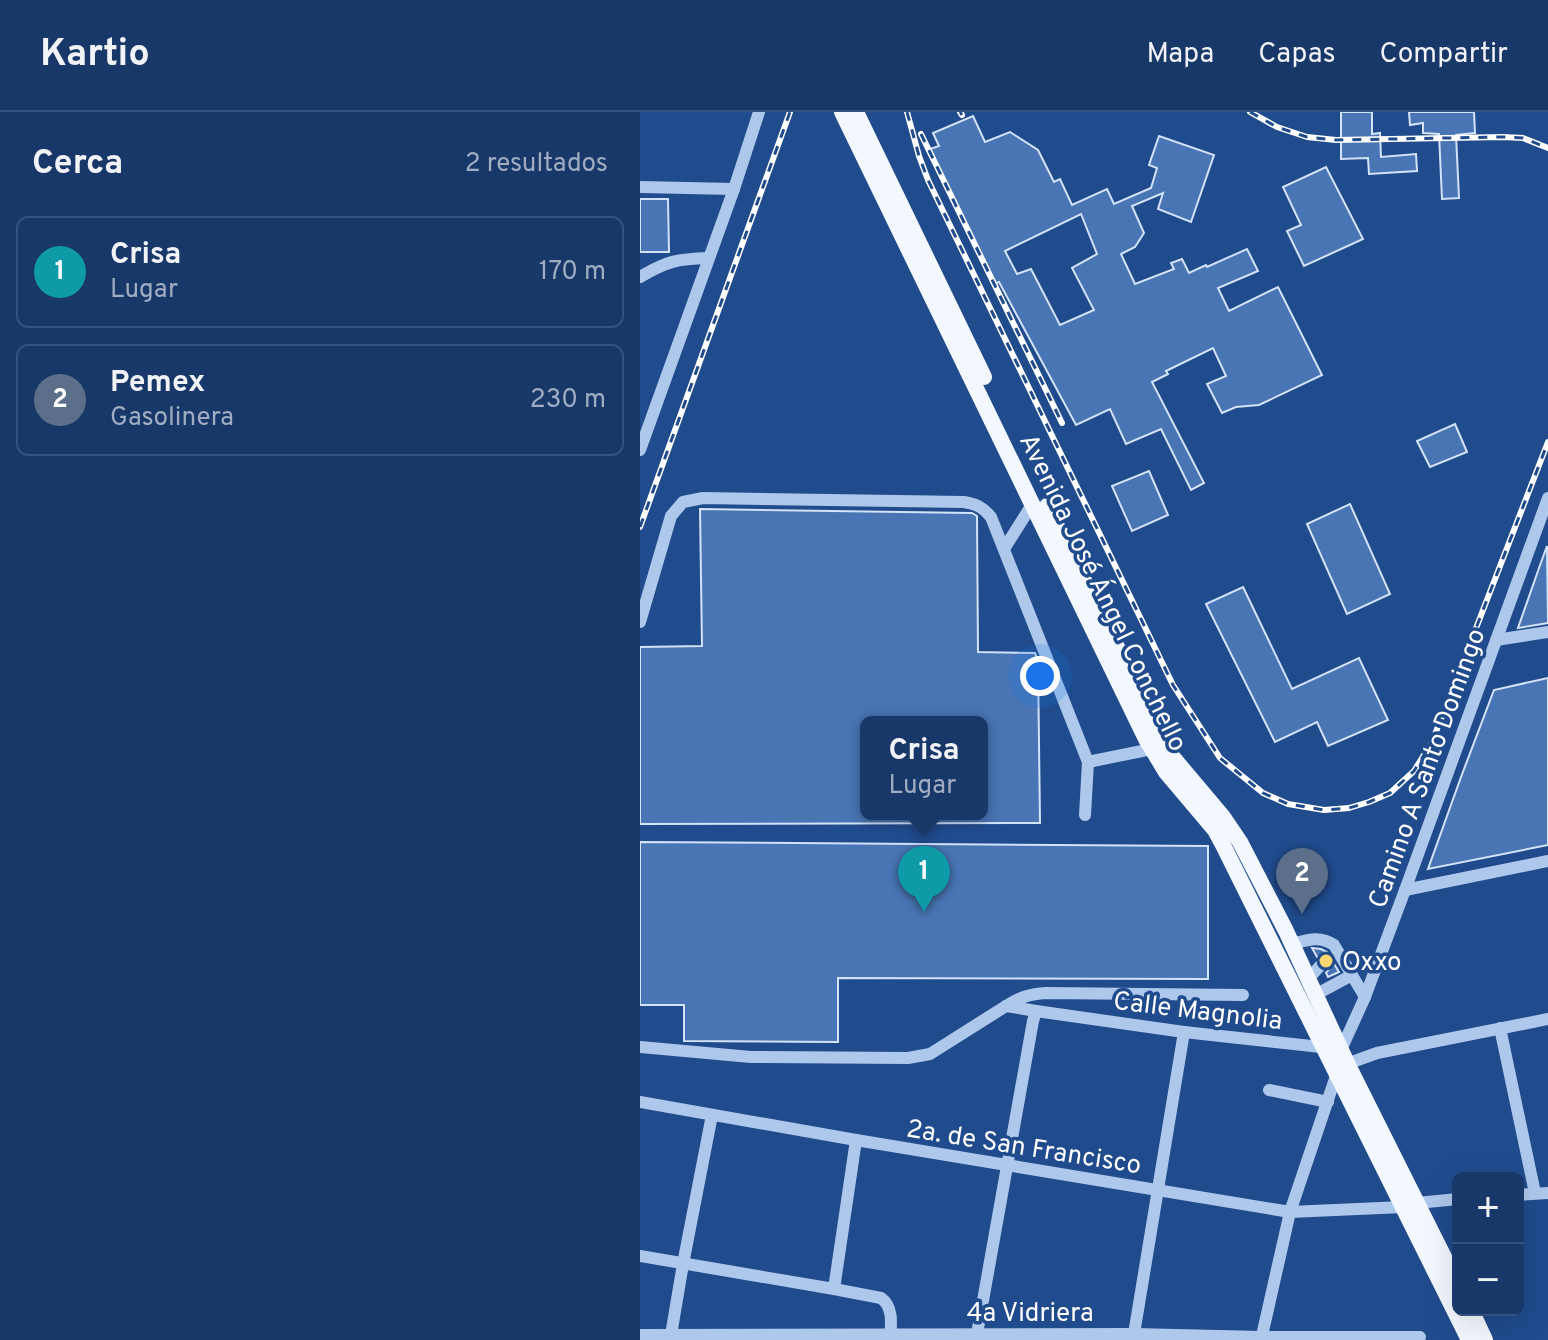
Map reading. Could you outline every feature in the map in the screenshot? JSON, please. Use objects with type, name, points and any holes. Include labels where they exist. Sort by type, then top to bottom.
[{"type":"main road","name":"Avenida José Ángel Conchello","points":[[842,112],[1152,749],[1182,794],[1215,830],[1338,1059],[1410,1205],[1469,1340]]},
{"type":"main road","name":"Avenida José Ángel Conchello","points":[[856,112],[1157,730],[1176,764],[1233,831],[1292,944],[1315,995],[1338,1059]]},
{"type":"main road","name":"Avenida José Ángel Conchello","points":[[1410,1205],[1452,1275]]},
{"type":"main road","points":[[1474,1316],[1485,1340]]},
{"type":"street","points":[[640,450],[759,112]]},
{"type":"street","points":[[640,187],[734,189]]},
{"type":"street","points":[[640,277],[675,260],[708,258]]},
{"type":"street","name":"Camino A Santo Domingo","points":[[1261,1339],[1290,1212],[1328,1102],[1338,1059],[1365,997],[1548,498]]},
{"type":"street","points":[[640,622],[671,516],[683,502],[694,499],[975,504],[985,509],[991,517],[1088,762],[1085,815]]},
{"type":"street","points":[[1004,549],[1033,503]]},
{"type":"street","points":[[1496,640],[1548,632]]},
{"type":"street","points":[[1088,762],[1152,749]]},
{"type":"street","points":[[1405,890],[1548,861]]},
{"type":"street","points":[[1292,944],[1323,939],[1334,945],[1330,957],[1308,979]]},
{"type":"street","points":[[1330,957],[1352,975],[1365,997]]},
{"type":"street","points":[[1315,995],[1352,975]]},
{"type":"street","points":[[640,1047],[751,1057],[919,1057],[930,1054],[1028,994],[1243,995]]},
{"type":"street","name":"Calle Magnolia","points":[[1006,1006],[1338,1059],[1548,1019]]},
{"type":"street","points":[[977,1334],[1036,1011]]},
{"type":"street","points":[[1500,1028],[1541,1193]]},
{"type":"street","points":[[1133,1337],[1184,1032]]},
{"type":"street","points":[[1269,1090],[1328,1102]]},
{"type":"street","name":"2a. de San Francisco","points":[[640,1102],[1290,1212],[1452,1200]]},
{"type":"street","points":[[671,1335],[712,1115]]},
{"type":"street","points":[[834,1289],[856,1140]]},
{"type":"street","points":[[640,1256],[884,1300],[890,1309],[890,1337]]},
{"type":"street","name":"4a Vidriera","points":[[640,1335],[729,1338],[977,1334],[1261,1339],[1420,1337]]},
{"type":"building","points":[[1341,112],[1372,112],[1372,134],[1380,133],[1381,157],[1416,154],[1417,171],[1369,174],[1368,158],[1341,159]]},
{"type":"building","points":[[1409,112],[1474,112],[1475,133],[1456,135],[1459,198],[1442,199],[1439,134],[1423,133],[1423,123],[1410,125]]},
{"type":"building","points":[[973,116],[985,142],[1010,132],[1038,150],[1054,182],[1060,179],[1072,205],[1107,189],[1114,204],[1151,188],[1157,168],[1149,165],[1159,136],[1214,155],[1191,222],[1158,209],[1163,193],[1132,206],[1144,233],[1135,247],[1121,254],[1135,284],[1174,269],[1171,263],[1182,259],[1189,273],[1247,249],[1258,271],[1218,288],[1229,311],[1278,287],[1322,375],[1259,405],[1236,407],[1222,413],[1207,384],[1226,376],[1213,348],[1166,371],[1168,374],[1152,382],[1204,483],[1191,490],[1161,429],[1126,444],[1110,409],[1076,425],[999,282],[994,284],[930,149],[939,146],[933,133]],"holes":[[[1081,214],[1097,254],[1072,268],[1094,310],[1060,325],[1031,269],[1017,274],[1005,251]]]},
{"type":"building","points":[[1326,167],[1363,239],[1304,266],[1287,231],[1301,225],[1283,187]]},
{"type":"building","points":[[640,199],[668,199],[669,252],[640,252]]},
{"type":"building","points":[[1455,424],[1467,452],[1430,467],[1417,441]]},
{"type":"building","points":[[1149,471],[1168,515],[1132,531],[1112,486]]},
{"type":"building","points":[[1350,504],[1390,594],[1347,614],[1307,524]]},
{"type":"building","points":[[700,509],[972,513],[977,516],[978,652],[1035,653],[1038,661],[1040,823],[640,824],[640,647],[702,646]]},
{"type":"building","points":[[1547,546],[1548,623],[1518,628],[1539,568]]},
{"type":"building","points":[[1243,587],[1292,689],[1359,658],[1388,720],[1328,746],[1317,722],[1275,742],[1206,604]]},
{"type":"building","points":[[1548,678],[1548,845],[1428,869],[1494,690]]},
{"type":"building","points":[[640,842],[1208,846],[1208,979],[838,978],[838,1042],[684,1041],[684,1005],[640,1005]]},
{"type":"building","points":[[1312,948],[1327,952],[1339,972],[1328,977],[1329,962],[1324,956],[1317,957]]},
{"type":"tunnel","points":[[1321,965],[1331,956]]},
{"type":"railway","points":[[640,527],[790,112]]},
{"type":"railway","points":[[907,112],[928,180],[1173,685],[1220,758],[1263,793],[1288,804],[1324,810],[1349,808],[1390,793],[1414,771],[1432,742],[1548,442]]},
{"type":"railway","points":[[1250,112],[1277,127],[1307,137],[1336,140],[1503,137],[1523,138],[1548,148]]},
{"type":"railway","points":[[921,134],[1062,423]]},
{"type":"place","name":"Crisa","points":[[924,912]]},
{"type":"place","name":"Pemex","points":[[1302,914]]},
{"type":"place","name":"Oxxo","points":[[1326,961]]}]
